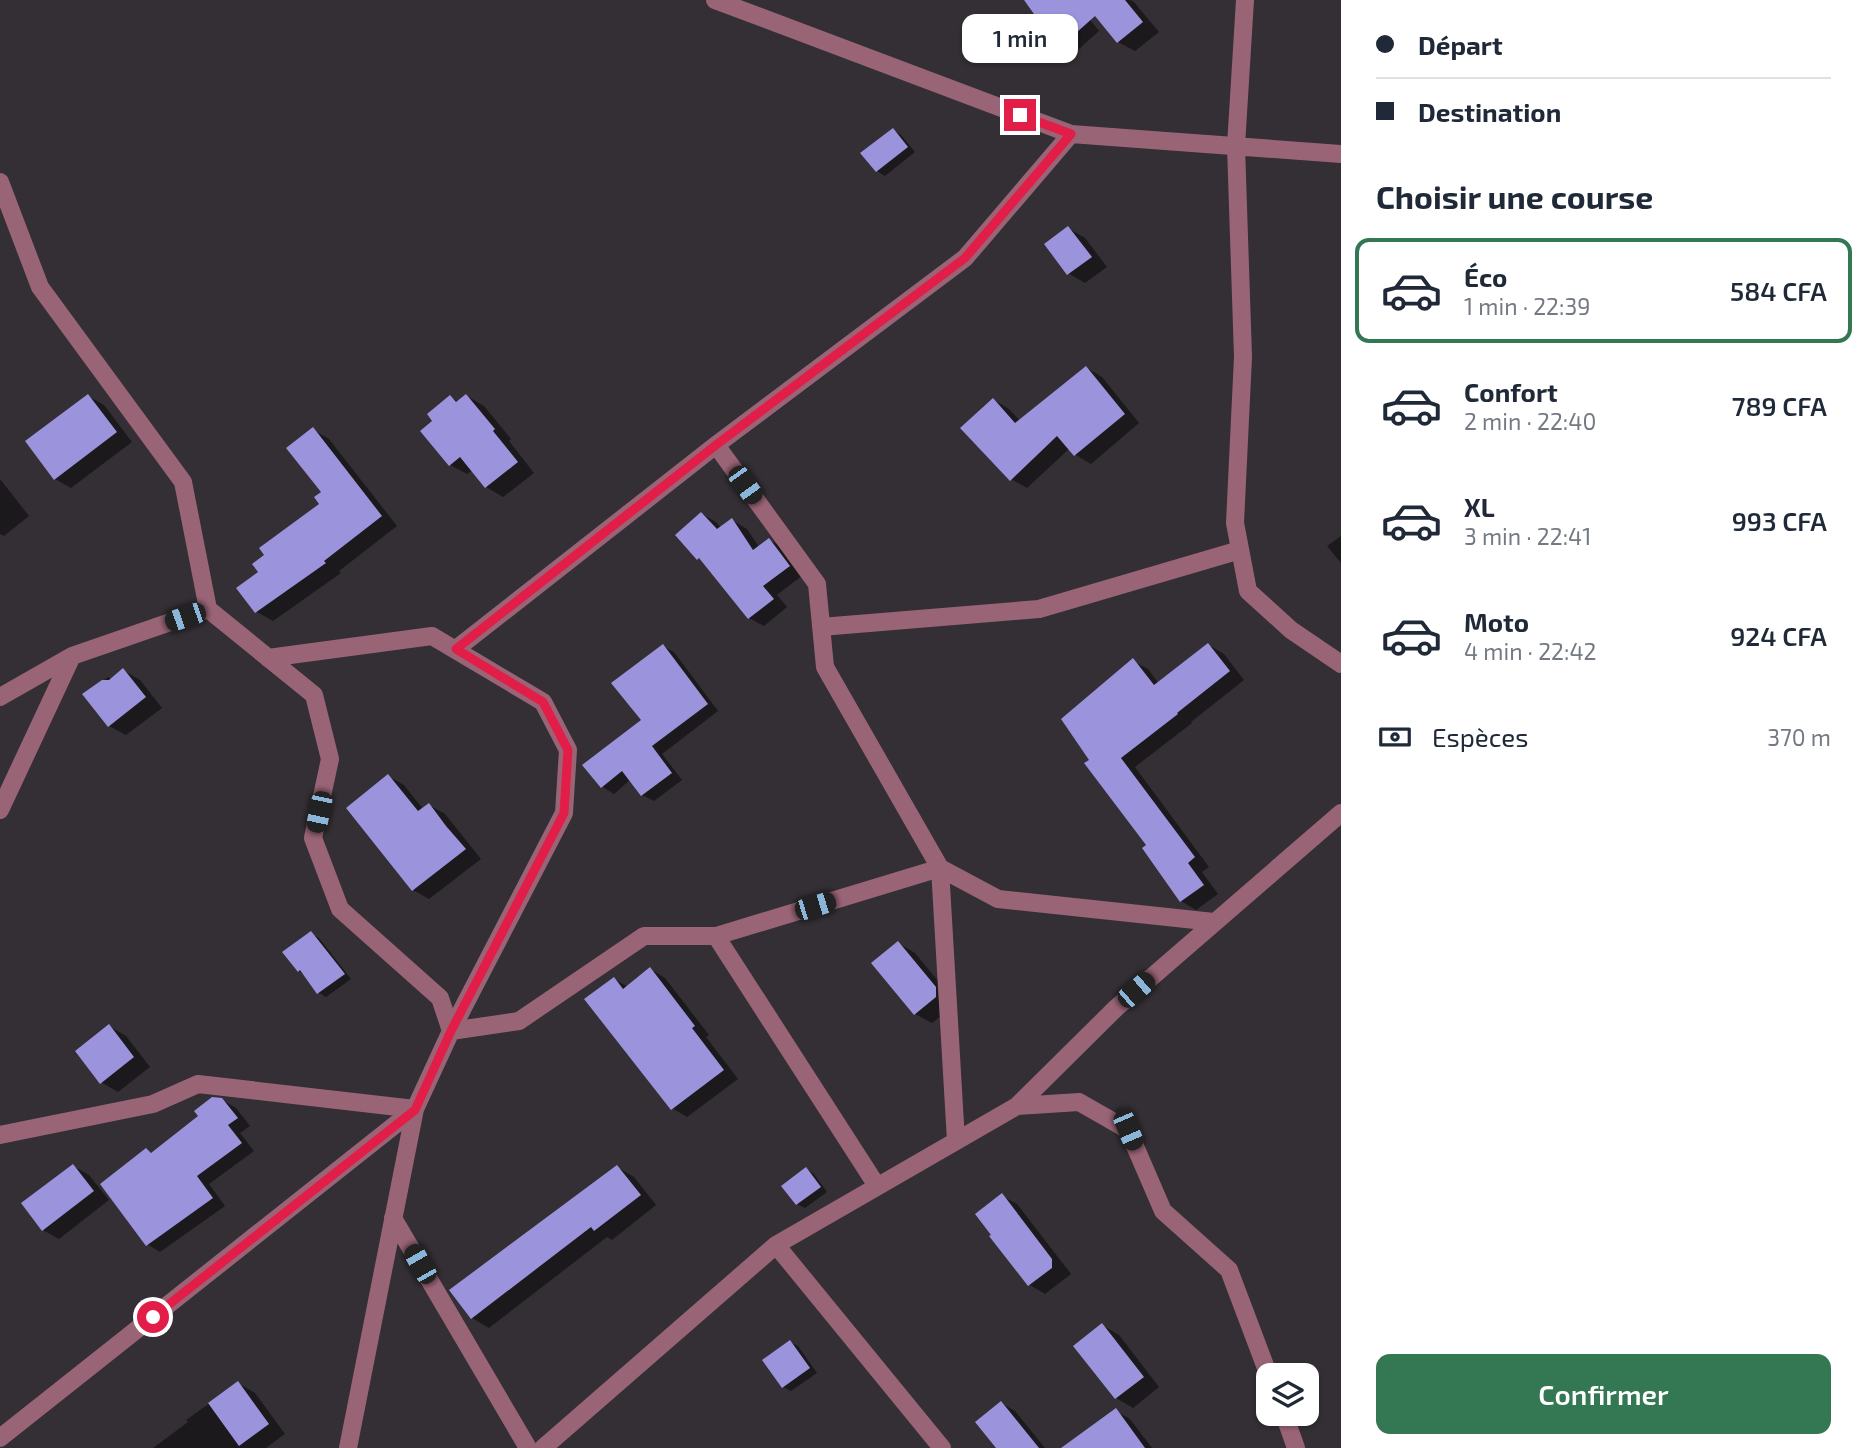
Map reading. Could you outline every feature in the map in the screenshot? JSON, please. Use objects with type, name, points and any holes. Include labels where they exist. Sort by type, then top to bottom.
[{"type":"street","points":[[715,0],[1071,134],[1341,154]]},
{"type":"street","points":[[1245,0],[1236,146],[1243,357],[1235,523],[1248,591],[1291,630],[1341,664]]},
{"type":"street","points":[[456,649],[716,445],[965,258],[1071,134]]},
{"type":"street","points":[[0,182],[40,288],[183,482],[208,609],[314,695],[330,759],[313,838],[340,909],[440,998],[451,1031]]},
{"type":"street","points":[[716,445],[817,584],[825,667],[940,868],[956,1141]]},
{"type":"street","points":[[821,627],[1039,609],[1240,550]]},
{"type":"street","points":[[0,697],[72,656],[208,609]]},
{"type":"street","points":[[268,658],[432,636],[543,702],[568,750],[564,813],[451,1031],[415,1110],[348,1448]]},
{"type":"street","points":[[0,810],[72,656]]},
{"type":"street","points":[[543,1448],[776,1245],[1017,1106],[1116,1007],[1341,813]]},
{"type":"street","points":[[451,1031],[519,1021],[644,936],[716,936],[940,868],[998,899],[1214,922]]},
{"type":"street","points":[[716,936],[877,1186]]},
{"type":"street","points":[[0,1135],[153,1104],[198,1084],[415,1110]]},
{"type":"street","points":[[1017,1106],[1079,1102],[1128,1130],[1163,1211],[1229,1269],[1264,1363]]},
{"type":"street","points":[[0,1438],[415,1110]]},
{"type":"street","points":[[393,1218],[528,1448]]},
{"type":"street","points":[[776,1245],[942,1448]]},
{"type":"street","points":[[1289,1426],[1297,1448]]},
{"type":"building","points":[[1024,0],[1125,0],[1143,22],[1117,43],[1095,16],[1056,51],[1029,19],[1034,14]]},
{"type":"building","points":[[893,128],[908,147],[876,172],[860,153]]},
{"type":"building","points":[[1068,226],[1092,257],[1067,275],[1044,244]]},
{"type":"building","points":[[1086,366],[1125,414],[1074,456],[1057,436],[1010,481],[960,428],[993,398],[1015,423]]},
{"type":"building","points":[[88,394],[117,432],[54,480],[25,441]]},
{"type":"building","points":[[466,394],[518,462],[485,488],[460,457],[449,466],[420,431],[432,421],[427,414],[450,395],[456,402]]},
{"type":"building","points":[[313,427],[382,516],[324,561],[326,563],[255,613],[236,588],[258,572],[252,564],[264,555],[259,548],[319,504],[314,497],[321,492],[286,448]]},
{"type":"building","points":[[701,512],[717,529],[732,518],[753,550],[769,538],[790,566],[763,586],[774,599],[748,619],[699,558],[697,560],[675,535]]},
{"type":"building","points":[[1208,643],[1230,671],[1121,758],[1195,857],[1188,863],[1204,885],[1180,902],[1142,848],[1146,845],[1084,763],[1089,760],[1061,719],[1133,658],[1154,685]]},
{"type":"building","points":[[663,644],[708,704],[652,746],[672,773],[641,796],[622,771],[601,788],[582,765],[641,720],[611,683]]},
{"type":"building","points":[[123,668],[146,697],[108,727],[82,694],[102,680],[109,680]]},
{"type":"building","points":[[388,774],[418,811],[429,803],[466,849],[412,891],[346,808]]},
{"type":"building","points":[[311,931],[345,974],[317,994],[300,970],[298,972],[282,952]]},
{"type":"building","points":[[898,941],[936,987],[936,997],[914,1015],[871,963]]},
{"type":"building","points":[[650,967],[695,1026],[692,1028],[724,1070],[671,1110],[584,999],[614,977],[623,989]]},
{"type":"building","points":[[109,1024],[134,1057],[100,1084],[75,1051]]},
{"type":"building","points":[[212,1097],[222,1098],[238,1118],[228,1125],[242,1143],[197,1176],[213,1198],[146,1246],[100,1184],[146,1148],[151,1153],[198,1116],[194,1111]]},
{"type":"building","points":[[73,1164],[94,1191],[42,1231],[21,1203]]},
{"type":"building","points":[[617,1165],[641,1195],[594,1231],[591,1227],[471,1319],[449,1290]]},
{"type":"building","points":[[806,1167],[821,1187],[796,1205],[781,1186]]},
{"type":"building","points":[[1002,1193],[1052,1259],[1052,1268],[1028,1286],[975,1214]]},
{"type":"building","points":[[1102,1323],[1144,1377],[1115,1399],[1073,1346]]},
{"type":"building","points":[[790,1340],[810,1368],[782,1388],[762,1360]]},
{"type":"building","points":[[238,1381],[269,1424],[239,1446],[208,1403]]},
{"type":"building","points":[[1001,1401],[1039,1448],[996,1448],[975,1422]]},
{"type":"building","points":[[1116,1408],[1145,1448],[1061,1448]]},
{"type":"route","points":[[153,1317],[415,1110],[451,1031],[564,813],[568,750],[543,702],[456,649],[716,445],[965,258],[1071,134],[1020,115]]}]
